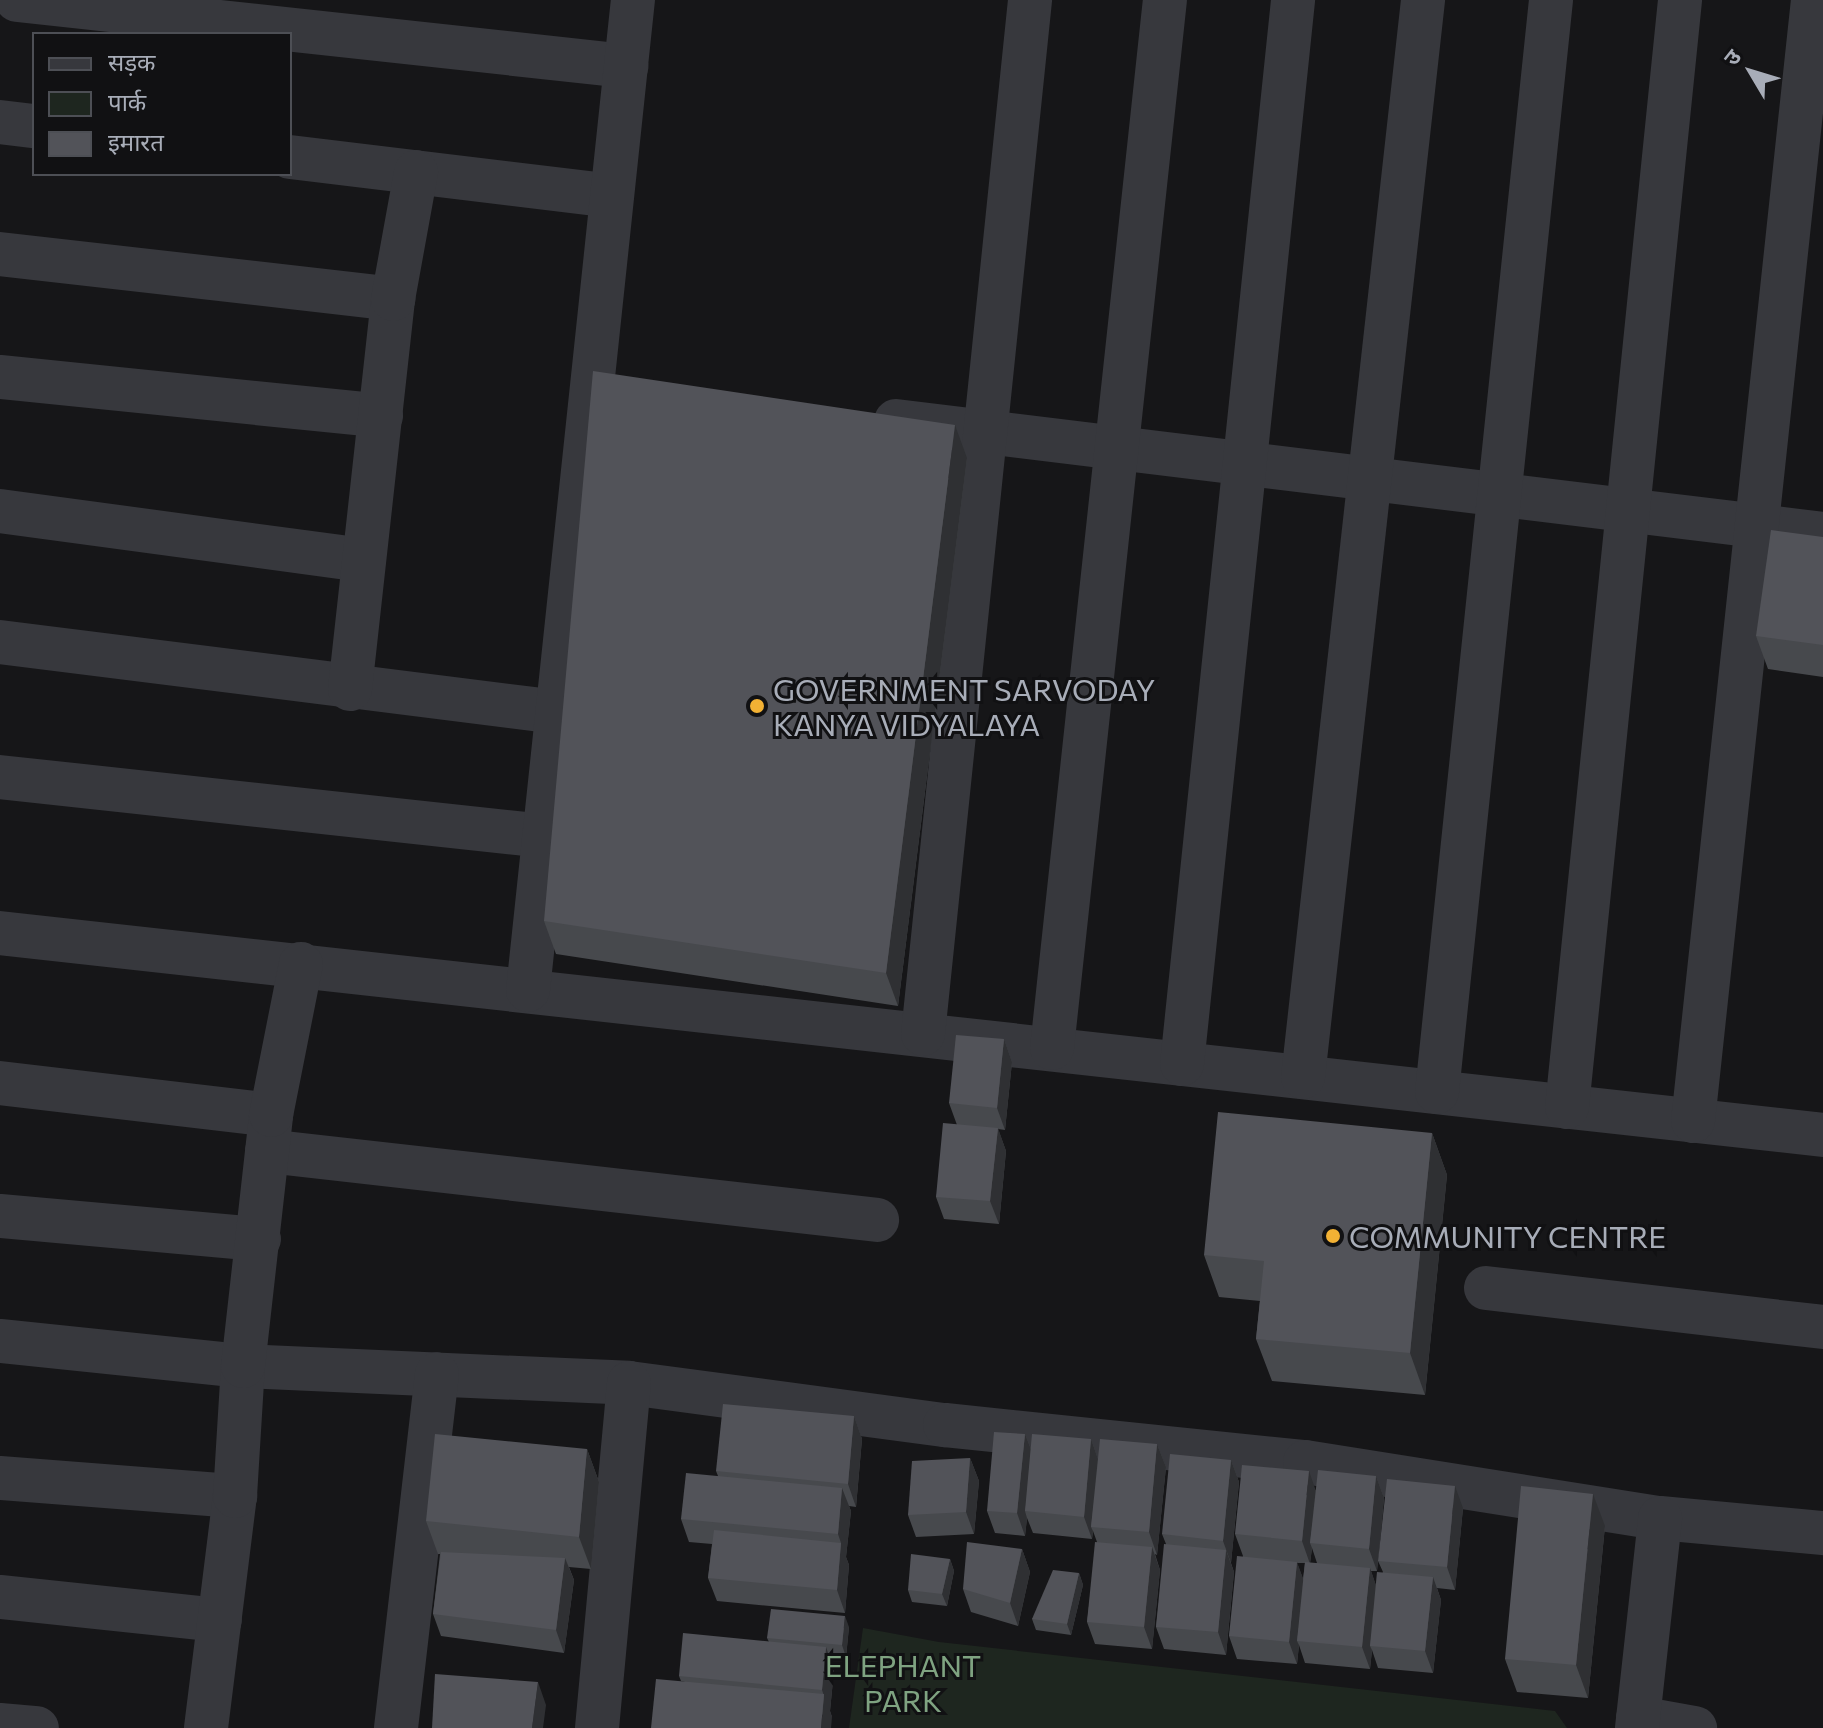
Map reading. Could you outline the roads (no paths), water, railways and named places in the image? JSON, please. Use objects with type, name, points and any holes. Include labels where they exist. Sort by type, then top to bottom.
[{"type":"street","points":[[17,0],[626,66]]},
{"type":"street","points":[[528,990],[633,0]]},
{"type":"street","points":[[923,1034],[1030,0]]},
{"type":"street","points":[[1052,1048],[1165,0]]},
{"type":"street","points":[[1182,1064],[1293,0]]},
{"type":"street","points":[[1303,1077],[1423,0]]},
{"type":"street","points":[[1437,1092],[1551,0]]},
{"type":"street","points":[[1567,1107],[1680,0]]},
{"type":"street","points":[[1693,1121],[1813,0]]},
{"type":"street","points":[[0,122],[32,126]]},
{"type":"street","points":[[292,157],[612,196]]},
{"type":"street","points":[[350,689],[393,299],[416,172]]},
{"type":"street","points":[[0,254],[393,299]]},
{"type":"street","points":[[0,377],[381,416]]},
{"type":"street","points":[[592,385],[639,390]]},
{"type":"street","points":[[860,417],[1823,534]]},
{"type":"street","points":[[0,511],[364,560]]},
{"type":"street","points":[[0,642],[350,689],[557,712]]},
{"type":"street","points":[[0,777],[544,836]]},
{"type":"street","points":[[0,933],[1823,1135]]},
{"type":"street","points":[[206,1728],[235,1496],[243,1366],[269,1133],[301,964]]},
{"type":"street","points":[[0,1083],[269,1133],[877,1220]]},
{"type":"street","points":[[0,1216],[259,1239]]},
{"type":"street","points":[[1486,1288],[1823,1327]]},
{"type":"street","points":[[0,1341],[243,1366],[629,1383],[945,1425],[1305,1462],[1660,1518],[1823,1533]]},
{"type":"street","points":[[396,1728],[437,1374]]},
{"type":"street","points":[[597,1728],[629,1383]]},
{"type":"street","points":[[0,1478],[235,1496]]},
{"type":"street","points":[[1660,1518],[1637,1723],[1695,1728]]},
{"type":"street","points":[[0,1597],[220,1620]]},
{"type":"street","points":[[0,1725],[37,1728]]},
{"type":"place","name":"GOVERNMENT SARVODAY KANYA VIDYALAYA","points":[[757,706]]},
{"type":"place","name":"COMMUNITY CENTRE","points":[[1333,1236]]},
{"type":"park label","name":"ELEPHANT PARK","points":[[903,1682]]}]
